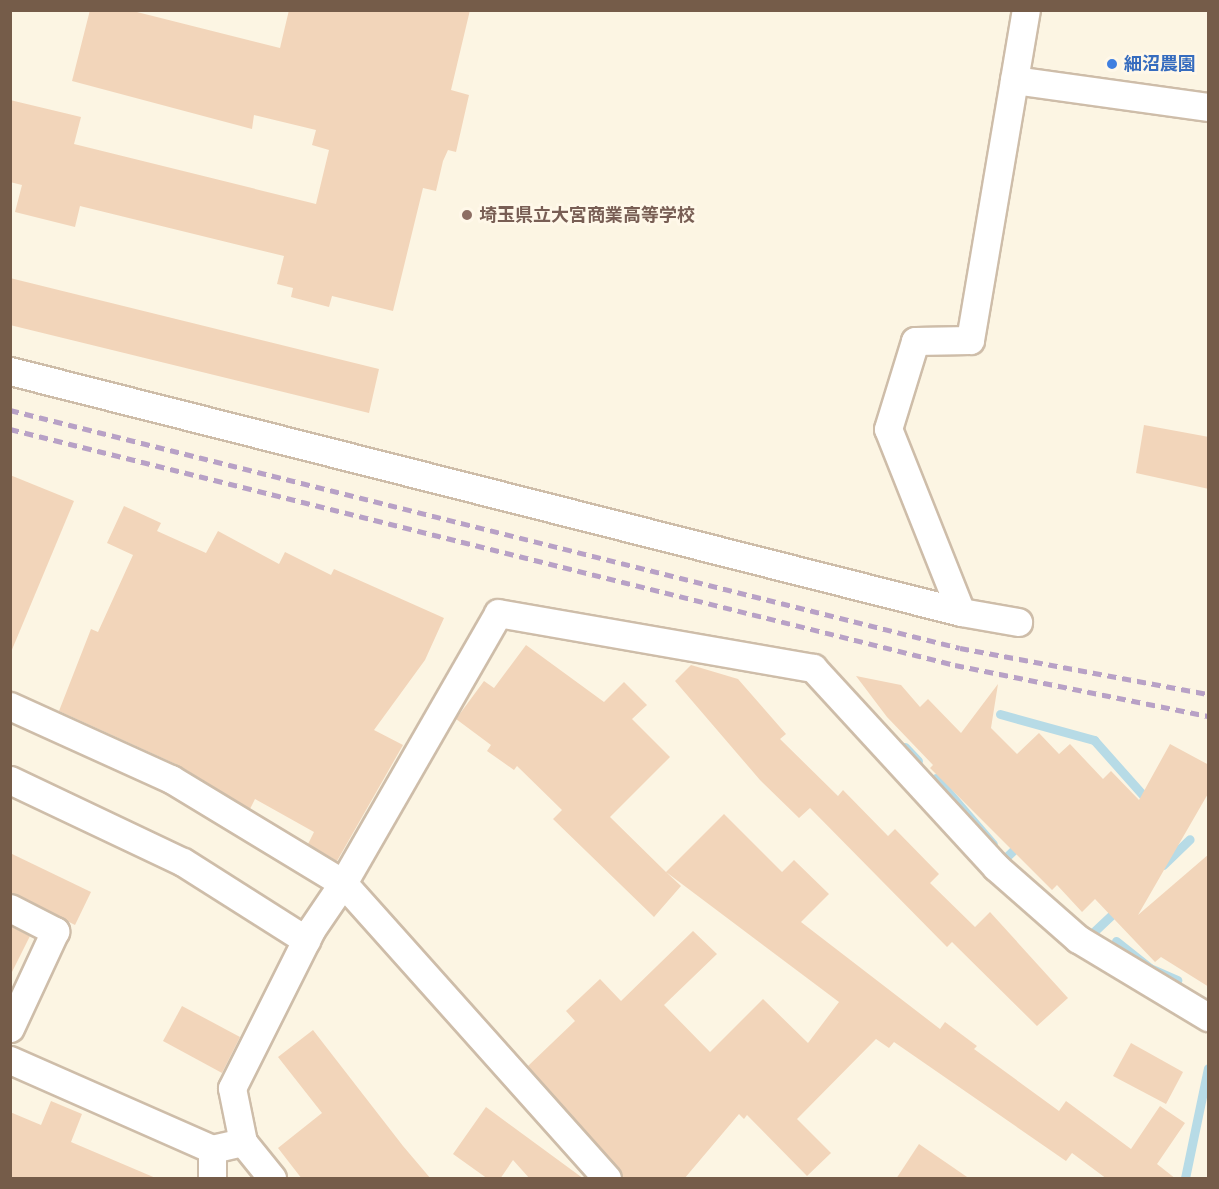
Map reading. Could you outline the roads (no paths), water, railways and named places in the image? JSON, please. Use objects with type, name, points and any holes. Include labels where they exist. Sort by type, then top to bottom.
[{"type":"street","points":[[961,612],[888,429],[915,341],[970,340],[1026,10]]},
{"type":"street","points":[[1014,80],[1209,107]]},
{"type":"street","points":[[10,371],[961,612],[1017,622]]},
{"type":"street","points":[[272,1179],[243,1142],[232,1088],[306,940],[343,883],[498,613],[813,668],[996,867],[1078,939],[1209,1017]]},
{"type":"street","points":[[10,706],[171,779],[343,883],[607,1179]]},
{"type":"street","points":[[10,780],[183,862],[306,940]]},
{"type":"street","points":[[10,908],[55,931],[10,1028]]},
{"type":"street","points":[[10,1060],[212,1149],[243,1142]]},
{"type":"street","points":[[212,1149],[212,1179]]},
{"type":"waterway","points":[[1000,714],[1094,740],[1149,802]]},
{"type":"waterway","points":[[905,747],[918,761]]},
{"type":"waterway","points":[[936,778],[993,844]]},
{"type":"waterway","points":[[1163,865],[1190,839]]},
{"type":"waterway","points":[[998,865],[1020,844]]},
{"type":"waterway","points":[[1085,940],[1119,908]]},
{"type":"waterway","points":[[1116,941],[1150,968],[1177,980]]},
{"type":"waterway","points":[[1185,1178],[1208,1068]]},
{"type":"railway","points":[[10,410],[960,648],[1208,694]]},
{"type":"railway","points":[[10,429],[955,665],[1208,716]]},
{"type":"place","name":"細沼農園","points":[[1112,64]]},
{"type":"place","name":"埼玉県立大宮商業高等学校","points":[[467,215]]}]
